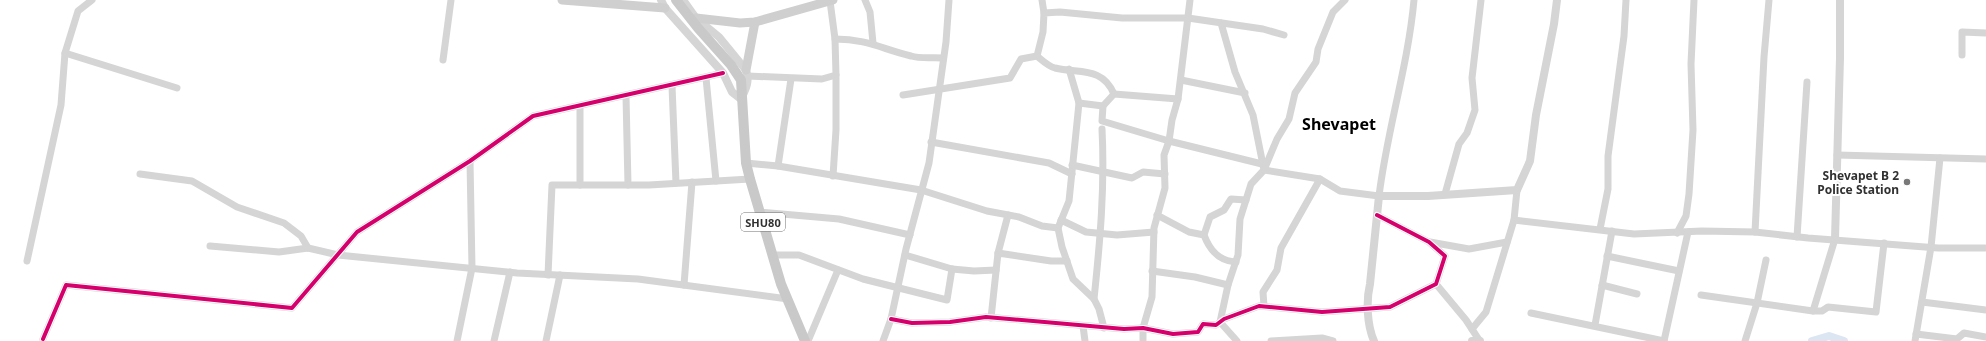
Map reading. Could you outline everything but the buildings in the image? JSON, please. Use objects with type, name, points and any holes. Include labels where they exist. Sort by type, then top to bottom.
[{"type":"main road","points":[[562,0],[665,3]]},
{"type":"main road","name":"SHU80","points":[[676,0],[694,23],[743,77]]},
{"type":"main road","points":[[696,18],[740,23],[755,22],[832,0]]},
{"type":"main road","name":"SHU80","points":[[665,3],[726,69],[743,77]]},
{"type":"main road","points":[[743,77],[755,22]]},
{"type":"main road","name":"SHU80","points":[[743,77],[741,99],[746,163],[773,255],[788,299],[806,341]]},
{"type":"street","points":[[27,261],[61,105],[65,53],[78,12],[92,0]]},
{"type":"street","points":[[443,60],[451,0]]},
{"type":"street","points":[[665,3],[723,73],[732,92],[741,99],[747,87],[743,77],[719,37],[696,18],[683,0]]},
{"type":"street","points":[[832,0],[836,75],[836,130],[833,176]]},
{"type":"street","points":[[865,0],[870,12],[873,43]]},
{"type":"street","points":[[884,341],[891,319],[905,255],[929,163],[950,8],[949,0]]},
{"type":"street","points":[[1037,56],[1044,32],[1042,0]]},
{"type":"street","points":[[1143,341],[1143,328],[1152,297],[1154,232],[1157,215],[1165,188],[1164,155],[1169,141],[1172,120],[1178,99],[1190,0]]},
{"type":"street","points":[[1220,322],[1228,285],[1236,262],[1240,240],[1240,219],[1251,184],[1263,167],[1289,119],[1295,93],[1316,62],[1318,49],[1333,12],[1345,0]]},
{"type":"street","points":[[1372,341],[1367,296],[1370,284],[1383,158],[1412,23],[1414,0]]},
{"type":"street","points":[[1445,194],[1459,144],[1467,133],[1476,110],[1472,78],[1481,0]]},
{"type":"street","points":[[1472,329],[1486,312],[1514,220],[1517,190],[1530,161],[1544,66],[1554,24],[1557,0]]},
{"type":"street","points":[[1600,230],[1608,189],[1608,156],[1624,36],[1626,0]]},
{"type":"street","points":[[1677,233],[1686,216],[1689,194],[1692,130],[1691,64],[1694,0]]},
{"type":"street","points":[[1755,232],[1764,57],[1769,0]]},
{"type":"street","points":[[1813,311],[1835,239],[1840,0]]},
{"type":"street","points":[[1044,13],[1060,12],[1122,18],[1188,18],[1284,34]]},
{"type":"street","points":[[1221,23],[1235,72],[1253,115],[1263,167]]},
{"type":"street","points":[[1962,55],[1962,32],[1986,33]]},
{"type":"street","points":[[835,39],[851,39],[873,43],[912,57],[943,58]]},
{"type":"street","points":[[65,53],[177,88]]},
{"type":"street","points":[[903,95],[975,85],[1010,78],[1021,59],[1037,56],[1048,65],[1056,68],[1090,72],[1110,84],[1114,94]]},
{"type":"street","points":[[1069,69],[1079,104],[1069,201],[1058,228],[1073,279],[1094,299],[1099,309],[1104,328]]},
{"type":"street","points":[[43,339],[66,285],[292,308],[357,232],[470,161],[533,116],[672,86],[723,73]]},
{"type":"street","points":[[743,77],[822,79],[836,75]]},
{"type":"street","points":[[706,78],[716,181]]},
{"type":"street","points":[[778,166],[791,79]]},
{"type":"street","points":[[1181,80],[1245,93]]},
{"type":"street","points":[[1797,237],[1807,82]]},
{"type":"street","points":[[672,86],[676,183]]},
{"type":"street","points":[[1114,94],[1103,106],[1102,121],[1263,167],[1320,179],[1340,191],[1379,196],[1428,196],[1517,190]]},
{"type":"street","points":[[1114,94],[1178,99]]},
{"type":"street","points":[[626,96],[628,184]]},
{"type":"street","points":[[1079,104],[1103,106]]},
{"type":"street","points":[[580,106],[580,185]]},
{"type":"street","points":[[1094,299],[1101,233],[1104,171],[1102,129]]},
{"type":"street","points":[[931,142],[1049,163],[1072,174]]},
{"type":"street","points":[[1837,155],[1986,159]]},
{"type":"street","points":[[1940,158],[1931,247],[1916,338],[1957,339],[1964,333],[1986,337]]},
{"type":"street","points":[[457,341],[472,268],[470,161]]},
{"type":"street","points":[[746,163],[778,166],[921,190],[987,211],[1019,217],[1042,226],[1058,228]]},
{"type":"street","points":[[1072,166],[1104,171],[1132,178],[1143,172],[1164,174]]},
{"type":"street","points":[[140,174],[192,181],[237,207],[284,223],[301,236],[308,248]]},
{"type":"street","points":[[548,275],[552,185],[676,183],[750,179]]},
{"type":"street","points":[[1264,306],[1263,292],[1277,270],[1281,248],[1320,179]]},
{"type":"street","points":[[684,285],[692,182]]},
{"type":"street","points":[[1236,262],[1225,261],[1220,257],[1207,242],[1204,235],[1210,217],[1224,210],[1231,199],[1246,200]]},
{"type":"street","points":[[760,212],[839,219],[910,235]]},
{"type":"street","points":[[991,318],[998,253],[1008,215]]},
{"type":"street","points":[[1157,215],[1189,232],[1204,235]]},
{"type":"street","points":[[891,319],[912,323],[950,322],[991,318],[1104,328],[1143,328],[1173,334],[1198,332],[1203,324],[1216,325],[1259,306],[1322,312],[1390,307],[1436,284],[1445,256],[1429,242],[1376,215]]},
{"type":"street","points":[[1061,220],[1086,232],[1117,235],[1154,232]]},
{"type":"street","points":[[1514,220],[1634,234],[1755,232],[1797,237],[1931,247],[1986,248],[1986,245]]},
{"type":"street","points":[[1595,325],[1612,231]]},
{"type":"street","points":[[1531,313],[1595,325],[1664,341],[1688,232]]},
{"type":"street","points":[[1429,242],[1469,249],[1507,242]]},
{"type":"street","points":[[1701,295],[1813,311],[1822,311],[1828,307],[1876,312],[1884,243]]},
{"type":"street","points":[[210,246],[278,252],[308,248],[338,254],[510,272],[638,279],[788,299]]},
{"type":"street","points":[[998,253],[1051,261],[1067,261]]},
{"type":"street","points":[[773,255],[798,255],[838,270],[898,288],[947,300],[952,269]]},
{"type":"street","points":[[905,255],[952,269],[974,271],[996,270]]},
{"type":"street","points":[[1607,256],[1679,271]]},
{"type":"street","points":[[1745,341],[1757,303],[1766,260]]},
{"type":"street","points":[[806,341],[838,270]]},
{"type":"street","points":[[1152,271],[1195,277],[1228,285]]},
{"type":"street","points":[[494,341],[510,272]]},
{"type":"street","points":[[546,341],[560,275]]},
{"type":"street","points":[[1436,284],[1472,329],[1477,341]]},
{"type":"street","points":[[1602,285],[1637,294]]},
{"type":"street","points":[[1922,302],[1986,310]]},
{"type":"street","points":[[1220,322],[1236,341]]},
{"type":"street","points":[[1083,326],[1085,341]]},
{"type":"street","points":[[1271,341],[1322,338],[1333,341]]},
{"type":"waterway","points":[[1812,341],[1829,336],[1844,341]]},
{"type":"cycle path","points":[[43,339],[66,285],[292,308],[357,232],[470,161],[533,116],[723,73]]},
{"type":"cycle path","points":[[891,319],[912,323],[950,322],[986,317],[1124,329],[1143,328],[1173,334],[1198,332],[1203,324],[1216,325],[1224,319],[1259,306],[1322,312],[1390,307],[1436,284],[1445,256],[1429,242],[1377,215]]},
{"type":"place","name":"Shevapet B 2 Police Station","points":[[1907,182]]},
{"type":"district","name":"Shevapet","points":[[1339,124]]}]
